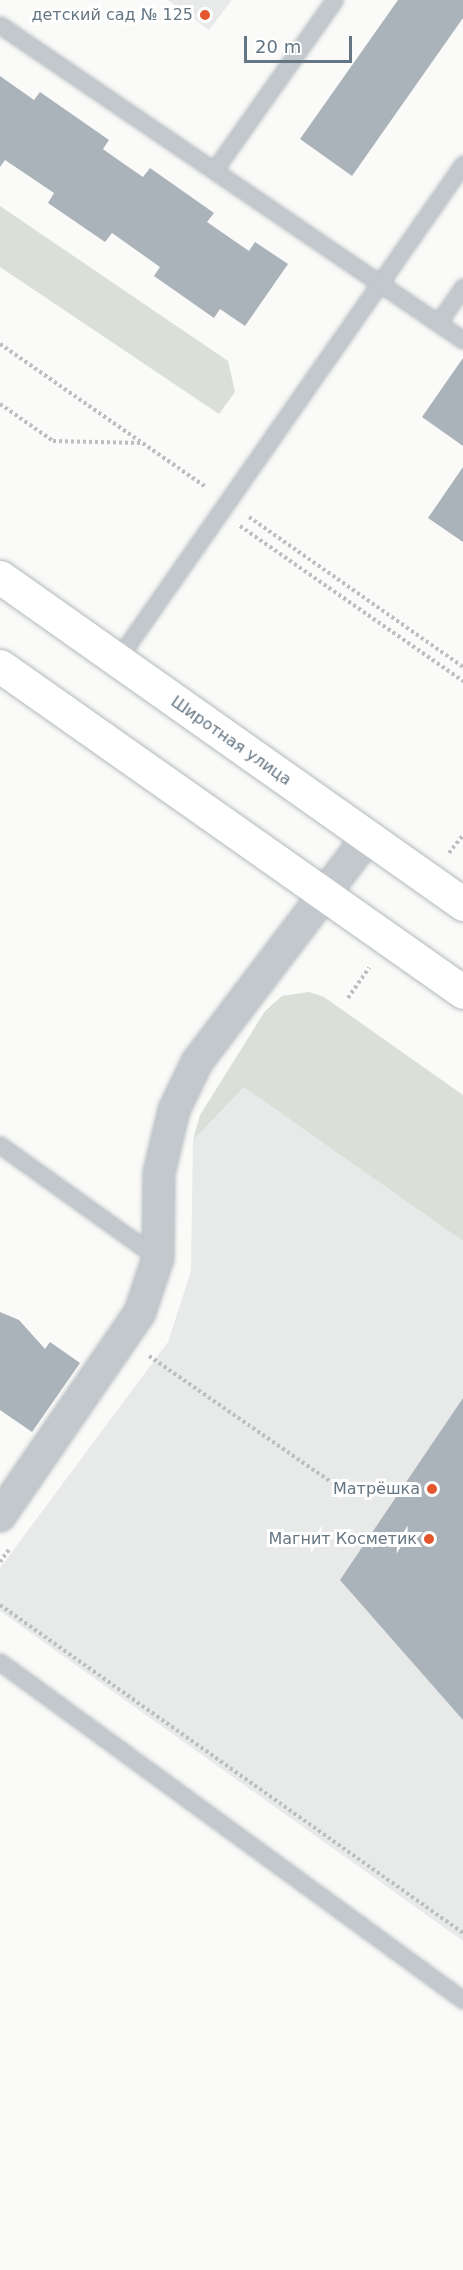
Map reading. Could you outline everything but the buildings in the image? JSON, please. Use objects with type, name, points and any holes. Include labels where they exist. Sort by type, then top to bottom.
[{"type":"main road","name":"Широтная улица","points":[[0,577],[463,904]]},
{"type":"main road","points":[[0,666],[463,992]]},
{"type":"street","points":[[1,1513],[140,1312],[158,1257],[159,1173],[174,1110],[197,1062],[368,837]]},
{"type":"lane","points":[[215,169],[334,0]]},
{"type":"lane","points":[[0,25],[215,169],[463,340]]},
{"type":"lane","points":[[117,660],[463,164]]},
{"type":"lane","points":[[438,323],[458,305],[463,287]]},
{"type":"lane","points":[[0,1145],[158,1257]]},
{"type":"lane","points":[[0,1662],[463,2000]]},
{"type":"path","points":[[0,404],[53,441],[142,442]]},
{"type":"path","points":[[220,512],[463,681]]},
{"type":"path","points":[[445,859],[463,835]]},
{"type":"path","points":[[122,1338],[341,1489]]},
{"type":"path","points":[[0,1605],[463,1933]]},
{"type":"shaded area","name":"детский сад № 125","points":[[168,0],[232,0],[209,30]]},
{"type":"shaded area","points":[[0,206],[228,361],[235,392],[219,414],[0,267]]},
{"type":"shaded area","points":[[309,992],[324,997],[463,1095],[463,1241],[244,1087],[193,1140],[200,1115],[265,1011],[282,996]]},
{"type":"shaded area","points":[[244,1086],[463,1241],[463,1941],[0,1611],[0,1568],[168,1342],[191,1271],[193,1140]]},
{"type":"place","name":"детский сад № 125","points":[[205,15]]},
{"type":"place","name":"Матрёшка","points":[[432,1489]]},
{"type":"place","name":"Магнит Косметик","points":[[429,1539]]}]
